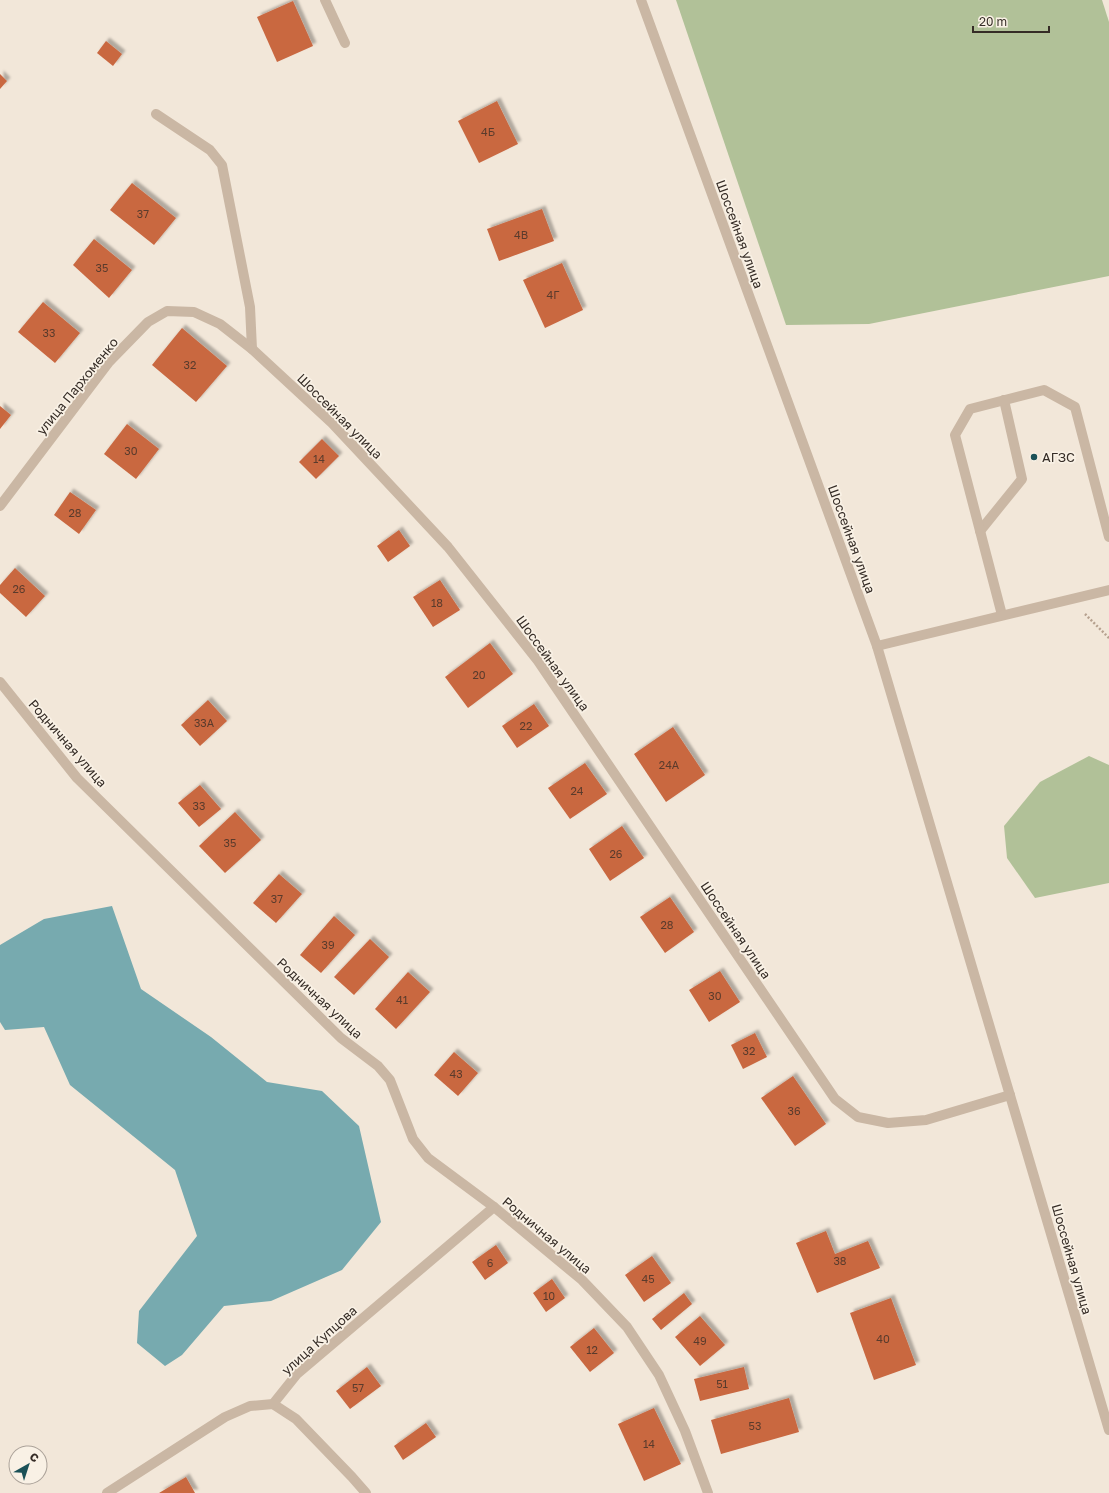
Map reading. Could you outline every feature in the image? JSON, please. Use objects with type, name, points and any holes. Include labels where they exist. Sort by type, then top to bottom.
[{"type":"street","points":[[325,0],[345,43]]},
{"type":"street","name":"Шоссейная улица","points":[[641,0],[877,646],[1109,1430]]},
{"type":"street","points":[[156,114],[210,150],[222,166],[250,307],[252,349]]},
{"type":"street","name":"улица Пархоменко","points":[[0,506],[109,362],[148,322],[167,311],[194,312],[220,324],[252,349]]},
{"type":"street","name":"Шоссейная улица","points":[[252,349],[332,423],[448,547],[533,655],[835,1099],[858,1117],[888,1123],[926,1120],[1010,1095]]},
{"type":"street","points":[[1002,615],[955,435],[970,409],[1044,390],[1075,407],[1109,537]]},
{"type":"street","points":[[980,531],[1022,479],[1004,400]]},
{"type":"street","points":[[877,646],[1109,590]]},
{"type":"street","name":"Родничная улица","points":[[0,682],[77,778],[341,1038],[378,1066],[390,1080],[413,1139],[428,1158],[494,1207],[582,1280],[627,1326],[659,1375],[685,1431],[708,1493]]},
{"type":"street","name":"улица Купцова","points":[[273,1404],[297,1374],[494,1207]]},
{"type":"street","points":[[107,1493],[225,1417],[250,1406],[273,1404],[296,1420],[366,1493]]},
{"type":"path","points":[[1071,599],[1109,638]]},
{"type":"green space","points":[[676,0],[1102,0],[1109,22],[1109,276],[869,324],[786,325]]},
{"type":"green space","points":[[1089,756],[1109,765],[1109,883],[1035,898],[1007,858],[1004,826],[1040,782]]},
{"type":"water","points":[[112,906],[141,989],[211,1037],[267,1082],[322,1091],[359,1126],[381,1222],[342,1270],[271,1301],[224,1306],[182,1355],[165,1366],[137,1343],[139,1311],[197,1236],[175,1170],[70,1085],[44,1027],[5,1030],[0,1022],[0,945],[44,919]]},
{"type":"building","points":[[293,1],[313,46],[277,62],[257,17]]},
{"type":"building","points":[[106,41],[122,54],[113,66],[97,53]]},
{"type":"building","points":[[0,74],[7,81],[0,89]]},
{"type":"building","points":[[497,101],[518,144],[479,163],[458,121]]},
{"type":"building","points":[[132,183],[176,218],[154,245],[110,210]]},
{"type":"building","points":[[542,209],[554,241],[499,261],[487,229]]},
{"type":"building","points":[[94,239],[132,270],[109,298],[73,265]]},
{"type":"building","points":[[562,263],[583,310],[545,328],[523,280]]},
{"type":"building","points":[[43,302],[80,333],[55,363],[18,332]]},
{"type":"building","points":[[182,328],[227,366],[196,402],[152,365]]},
{"type":"building","points":[[0,406],[11,415],[0,429]]},
{"type":"building","points":[[127,424],[159,449],[136,479],[104,454]]},
{"type":"building","points":[[322,439],[339,456],[316,479],[299,462]]},
{"type":"building","points":[[70,492],[96,510],[79,534],[54,515]]},
{"type":"building","points":[[399,530],[410,546],[388,562],[377,546]]},
{"type":"building","points":[[15,568],[45,596],[26,617],[0,593],[0,585]]},
{"type":"building","points":[[440,580],[460,610],[433,627],[413,597]]},
{"type":"building","points":[[490,643],[513,674],[468,708],[445,677]]},
{"type":"building","points":[[208,700],[227,721],[200,746],[181,725]]},
{"type":"building","points":[[534,704],[549,726],[517,748],[502,726]]},
{"type":"building","points":[[673,727],[705,775],[666,802],[634,754]]},
{"type":"building","points":[[585,763],[607,794],[570,819],[548,788]]},
{"type":"building","points":[[200,785],[221,809],[199,827],[178,803]]},
{"type":"building","points":[[235,812],[261,840],[225,873],[199,846]]},
{"type":"building","points":[[622,826],[644,858],[610,881],[589,849]]},
{"type":"building","points":[[279,874],[302,894],[276,923],[253,903]]},
{"type":"building","points":[[670,897],[694,932],[665,953],[640,917]]},
{"type":"building","points":[[334,916],[355,935],[321,973],[300,955]]},
{"type":"building","points":[[370,939],[389,957],[354,995],[334,977]]},
{"type":"building","points":[[720,971],[740,1002],[709,1022],[689,990]]},
{"type":"building","points":[[408,972],[430,992],[396,1029],[375,1009]]},
{"type":"building","points":[[755,1033],[767,1057],[743,1069],[731,1045]]},
{"type":"building","points":[[454,1052],[478,1073],[458,1096],[434,1075]]},
{"type":"building","points":[[793,1076],[826,1124],[795,1146],[761,1098]]},
{"type":"building","points":[[826,1231],[835,1254],[868,1241],[880,1268],[817,1293],[796,1243]]},
{"type":"building","points":[[496,1245],[508,1263],[485,1280],[472,1262]]},
{"type":"building","points":[[652,1256],[671,1283],[644,1302],[625,1275]]},
{"type":"building","points":[[552,1279],[565,1298],[546,1312],[533,1293]]},
{"type":"building","points":[[684,1293],[692,1304],[661,1330],[652,1319]]},
{"type":"building","points":[[891,1298],[916,1365],[874,1380],[850,1313]]},
{"type":"building","points":[[700,1316],[725,1345],[700,1366],[675,1337]]},
{"type":"building","points":[[594,1328],[614,1353],[590,1372],[570,1347]]},
{"type":"building","points":[[367,1367],[381,1386],[350,1409],[336,1391]]},
{"type":"building","points":[[744,1367],[749,1389],[700,1401],[694,1379]]},
{"type":"building","points":[[789,1398],[799,1432],[721,1454],[711,1420]]},
{"type":"building","points":[[654,1408],[681,1464],[644,1481],[618,1424]]},
{"type":"building","points":[[426,1423],[436,1437],[403,1460],[394,1446]]},
{"type":"building","points":[[186,1477],[195,1493],[159,1493]]},
{"type":"place","name":"АГЗС","points":[[1034,457]]}]
